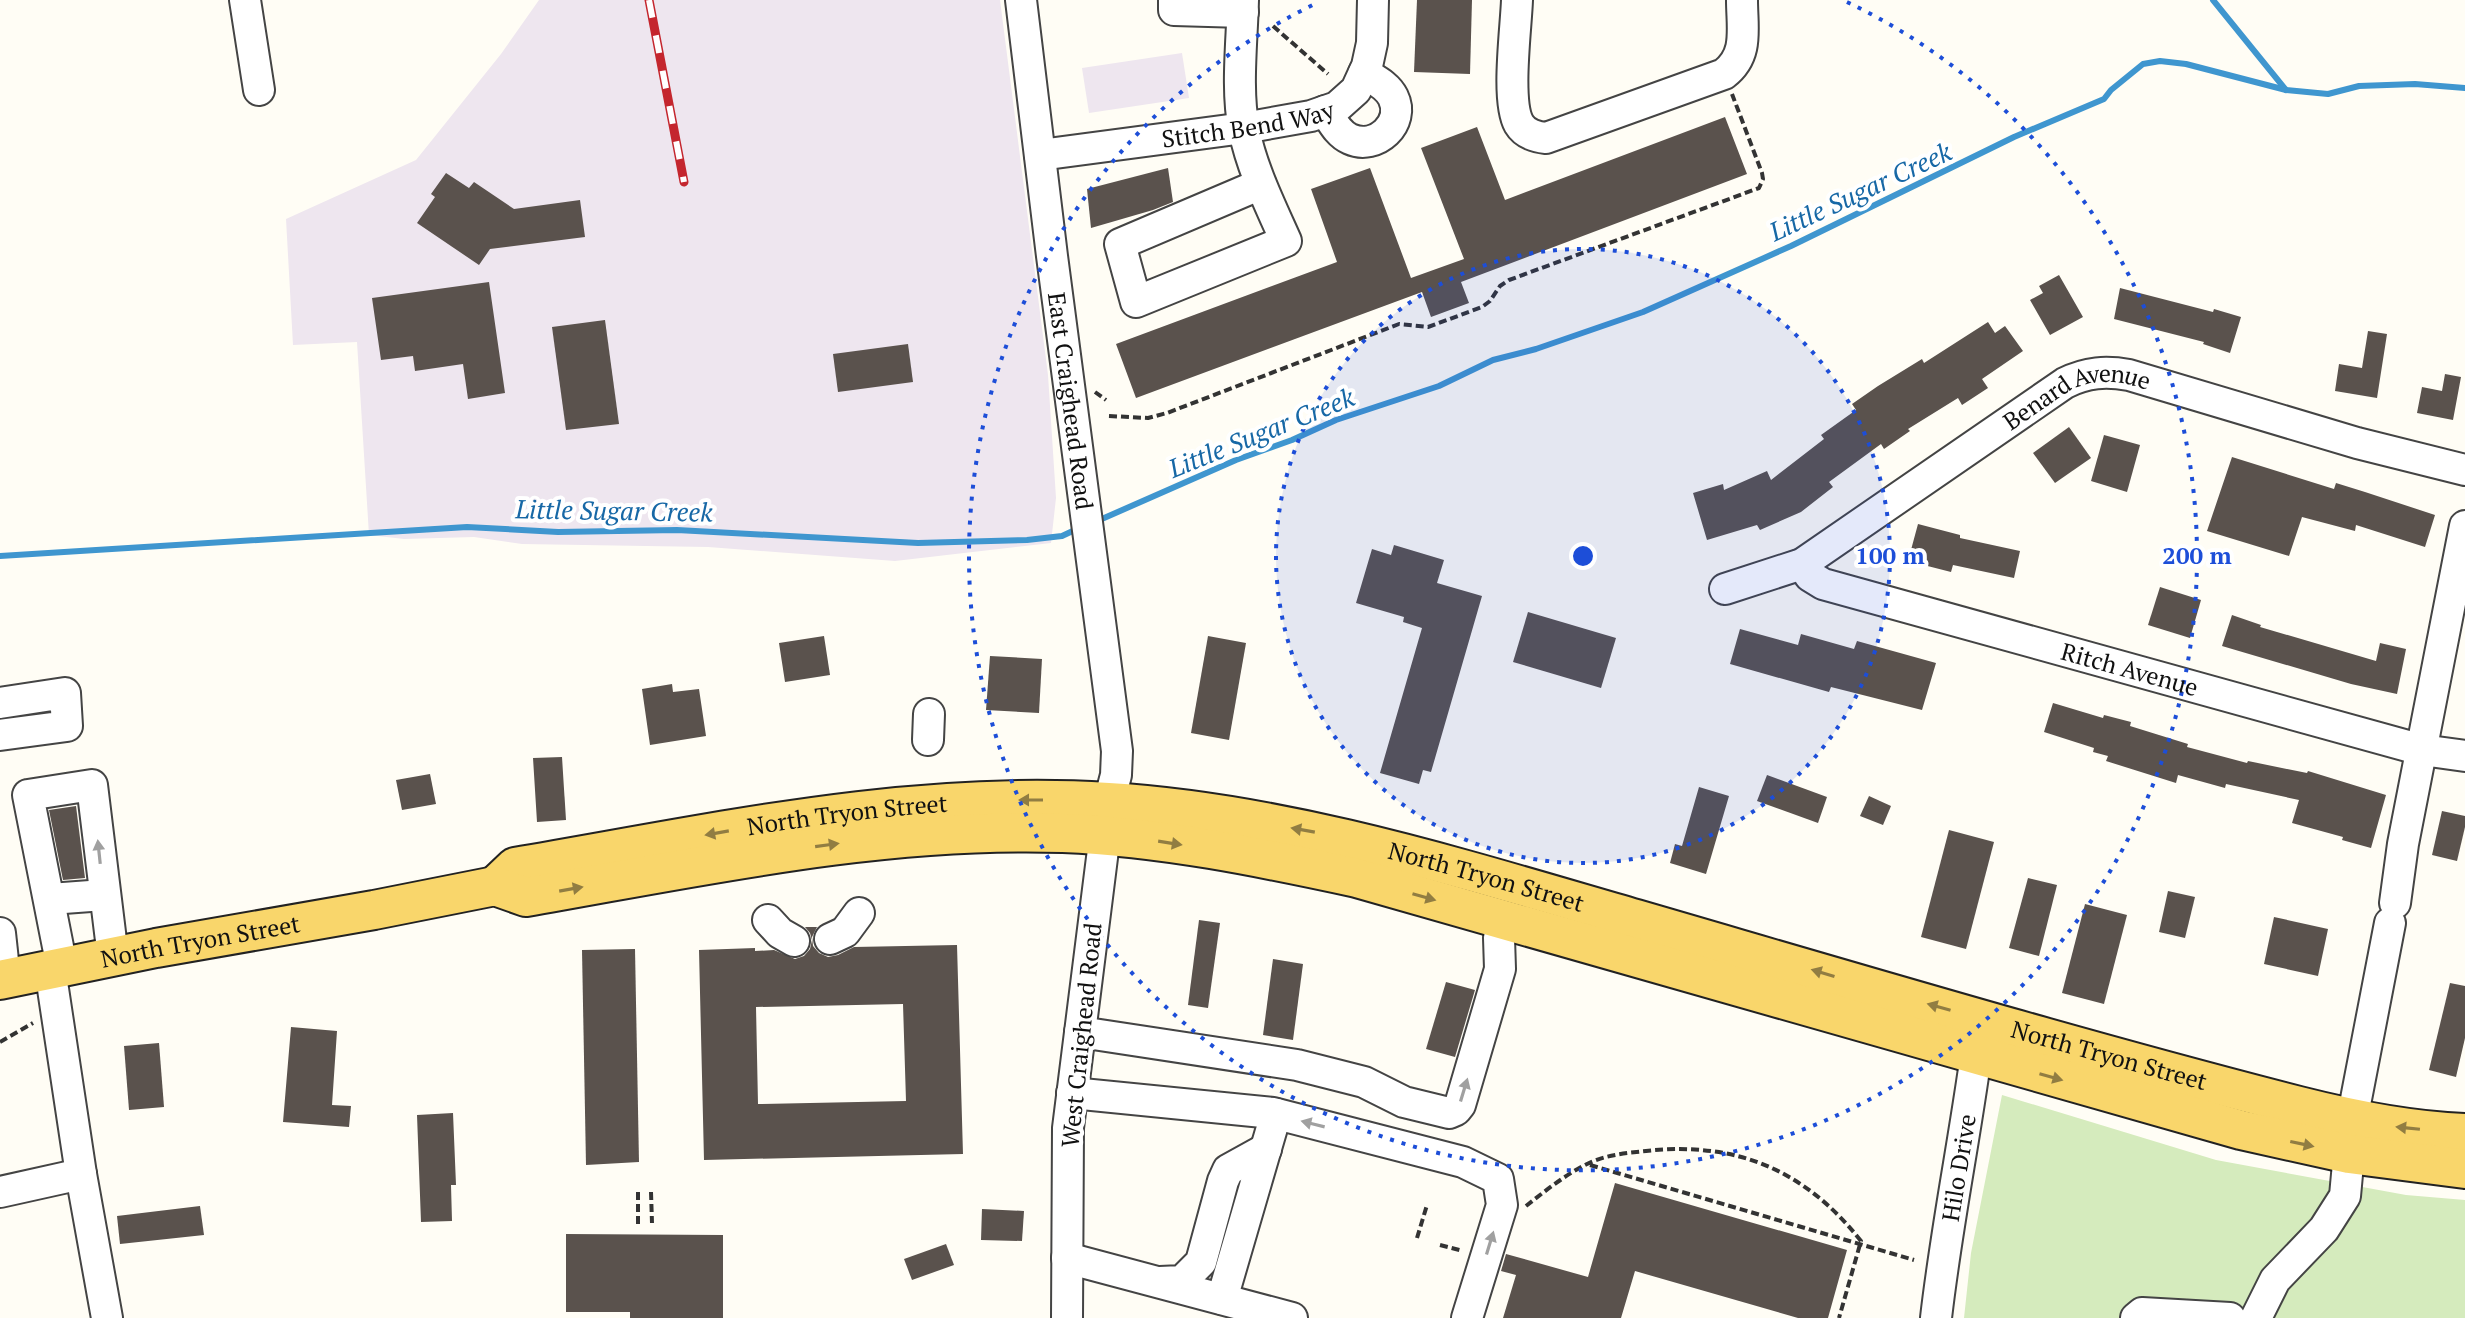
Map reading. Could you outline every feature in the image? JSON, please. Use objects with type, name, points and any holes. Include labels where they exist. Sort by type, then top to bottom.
[{"type":"main road","name":"North Tryon Street","points":[[3,980],[495,886],[526,897],[773,853],[879,839],[982,833],[1064,833],[1107,819],[1217,815],[1327,835],[1484,875],[1978,1037]]},
{"type":"main road","name":"North Tryon Street","points":[[1107,819],[1144,839],[1294,864],[1504,920],[1978,1037],[2229,1088],[2350,1137],[2465,1169]]},
{"type":"main road","name":"North Tryon Street","points":[[2350,1137],[2465,1133]]},
{"type":"street","points":[[245,0],[259,90]]},
{"type":"street","name":"East Craighead Road","points":[[1021,0],[1117,751],[1116,775],[1107,819]]},
{"type":"street","points":[[1174,0],[1174,10],[1243,6],[1241,102],[1244,128],[1251,159],[1286,241],[1136,302],[1120,244],[1261,184]]},
{"type":"street","name":"Stitch Bend Way","points":[[1040,155],[1244,128],[1311,116],[1337,107],[1356,90],[1364,73],[1372,43],[1373,0]]},
{"type":"street","points":[[1517,0],[1512,101],[1520,125],[1532,136],[1546,138],[1724,74],[1737,64],[1742,49],[1742,0]]},
{"type":"street","points":[[1325,111],[1336,128],[1349,139],[1364,143],[1379,139],[1391,127],[1396,113],[1394,98],[1383,84],[1364,73]]},
{"type":"street","name":"Benard Avenue","points":[[1725,589],[1802,564],[2065,383],[2086,374],[2107,372],[2129,375],[2357,443],[2465,470]]},
{"type":"street","points":[[2256,1318],[2275,1280],[2324,1229],[2345,1196],[2350,1137],[2465,526]]},
{"type":"street","name":"Ritch Avenue","points":[[1802,564],[1810,576],[1823,584],[2422,750],[2465,756]]},
{"type":"street","points":[[0,703],[65,693],[67,726],[0,735]]},
{"type":"street","points":[[107,1318],[81,1174],[50,899],[28,795],[92,785],[113,957]]},
{"type":"street","name":"West Craighead Road","points":[[1067,1318],[1068,1128],[1107,819]]},
{"type":"street","points":[[50,899],[104,895]]},
{"type":"street","points":[[830,939],[845,932],[859,913]]},
{"type":"street","points":[[768,920],[780,933],[794,941]]},
{"type":"street","points":[[1080,1032],[1297,1065],[1378,1088],[1404,1102],[1443,1113],[1456,1110],[1500,969],[1499,938],[1504,920]]},
{"type":"street","points":[[0,933],[3,980]]},
{"type":"street","name":"Hilo Drive","points":[[1936,1318],[1943,1251],[1968,1116],[1978,1037]]},
{"type":"street","points":[[1072,1093],[1276,1114],[1463,1162],[1498,1179],[1502,1205],[1467,1318]]},
{"type":"street","points":[[1222,1299],[1276,1114]]},
{"type":"street","points":[[1158,1283],[1182,1281],[1201,1262],[1228,1170],[1266,1149]]},
{"type":"street","points":[[0,1192],[81,1174]]},
{"type":"street","points":[[1067,1258],[1292,1318]]},
{"type":"street","points":[[2136,1318],[2142,1313],[2230,1318]]},
{"type":"path","points":[[1273,26],[1328,74]]},
{"type":"path","points":[[1109,416],[1148,418],[1167,413],[1399,324],[1428,327],[1487,305],[1500,286],[1509,280],[1759,188],[1762,173],[1731,92]]},
{"type":"path","points":[[1091,388],[1106,400]]},
{"type":"path","points":[[0,1042],[42,1018]]},
{"type":"path","points":[[1524,1207],[1587,1164],[1611,1156],[1674,1148],[1712,1149],[1745,1157],[1809,1189],[1843,1218],[1861,1241],[1839,1318]]},
{"type":"path","points":[[1587,1164],[1914,1260]]},
{"type":"path","points":[[638,1192],[638,1224]]},
{"type":"path","points":[[651,1192],[652,1223]]},
{"type":"path","points":[[1417,1238],[1427,1205]]},
{"type":"shaded area","points":[[539,0],[1000,0],[1048,375],[1056,498],[1051,543],[895,561],[708,547],[522,544],[474,537],[404,539],[369,535],[357,342],[293,345],[286,219],[416,160],[501,54]]},
{"type":"shaded area","points":[[1182,53],[1189,98],[1089,113],[1082,68]]},
{"type":"green space","points":[[2002,1095],[2216,1160],[2406,1195],[2465,1200],[2465,1318],[1964,1318],[1971,1253]]},
{"type":"building","points":[[1417,0],[1472,0],[1470,74],[1414,72]]},
{"type":"building","points":[[1725,117],[1747,174],[1461,282],[1469,303],[1431,317],[1422,292],[1136,398],[1116,344],[1337,262],[1311,189],[1370,168],[1411,278],[1464,259],[1421,148],[1477,127],[1505,200]]},
{"type":"building","points":[[1168,168],[1173,202],[1091,228],[1087,189]]},
{"type":"building","points":[[446,173],[469,188],[474,182],[514,209],[580,200],[585,237],[490,249],[479,265],[417,223],[435,197],[431,194]]},
{"type":"building","points":[[2059,275],[2083,317],[2050,335],[2030,300],[2043,293],[2039,286]]},
{"type":"building","points":[[489,282],[505,393],[468,399],[463,364],[415,371],[413,356],[381,360],[372,298]]},
{"type":"building","points":[[2120,288],[2241,317],[2230,353],[2204,342],[2114,319]]},
{"type":"building","points":[[605,320],[619,424],[566,430],[552,327]]},
{"type":"building","points":[[1988,322],[1995,333],[2005,326],[2023,351],[1982,379],[1988,388],[1962,405],[1958,398],[1908,429],[1910,431],[1884,449],[1881,444],[1829,482],[1833,487],[1801,512],[1760,530],[1757,525],[1707,540],[1693,493],[1723,484],[1724,490],[1767,471],[1771,480],[1824,439],[1821,435],[1856,410],[1852,404]]},
{"type":"building","points":[[2368,331],[2387,334],[2377,398],[2335,391],[2339,364],[2362,368]]},
{"type":"building","points":[[908,344],[913,382],[838,392],[833,354]]},
{"type":"building","points":[[2445,374],[2461,377],[2453,420],[2417,413],[2422,387],[2442,391]]},
{"type":"building","points":[[2069,427],[2091,458],[2055,483],[2033,453]]},
{"type":"building","points":[[2104,435],[2140,445],[2127,492],[2091,481]]},
{"type":"building","points":[[2232,457],[2334,489],[2336,483],[2435,515],[2425,547],[2356,525],[2355,531],[2302,517],[2289,556],[2207,531]]},
{"type":"building","points":[[1918,524],[1960,535],[1960,538],[2020,551],[2014,578],[1953,565],[1951,572],[1908,561]]},
{"type":"building","points":[[1394,545],[1444,560],[1437,583],[1482,596],[1431,772],[1423,770],[1419,784],[1380,773],[1422,628],[1403,622],[1404,617],[1356,603],[1372,549],[1391,555]]},
{"type":"building","points":[[2160,587],[2201,600],[2190,638],[2148,625]]},
{"type":"building","points":[[1528,612],[1616,638],[1601,688],[1513,662]]},
{"type":"building","points":[[2232,615],[2260,627],[2376,661],[2380,643],[2406,649],[2397,694],[2351,684],[2222,646]]},
{"type":"building","points":[[1740,629],[1798,645],[1801,634],[1854,649],[1857,641],[1936,663],[1922,710],[1831,687],[1829,692],[1730,664]]},
{"type":"building","points":[[824,636],[830,675],[785,682],[779,643]]},
{"type":"building","points":[[1208,636],[1246,643],[1229,740],[1191,733]]},
{"type":"building","points":[[990,656],[1042,659],[1039,713],[986,710]]},
{"type":"building","points":[[672,684],[673,692],[699,689],[706,736],[650,745],[642,689]]},
{"type":"building","points":[[2053,703],[2103,718],[2104,715],[2131,722],[2130,726],[2188,744],[2187,747],[2247,763],[2308,771],[2386,795],[2371,848],[2292,823],[2299,800],[2226,784],[2225,788],[2178,775],[2176,783],[2106,761],[2108,756],[2093,752],[2094,748],[2044,732]]},
{"type":"building","points":[[562,757],[566,820],[537,822],[533,758]]},
{"type":"building","points":[[430,774],[436,804],[402,810],[396,780]]},
{"type":"building","points":[[1767,775],[1827,797],[1818,823],[1757,801]]},
{"type":"building","points":[[1699,787],[1729,796],[1706,874],[1670,863],[1675,844],[1682,846]]},
{"type":"building","points":[[1869,796],[1891,806],[1883,825],[1860,816]]},
{"type":"building","points":[[76,806],[85,878],[63,880],[49,810]]},
{"type":"building","points":[[2442,811],[2465,816],[2457,861],[2432,855]]},
{"type":"building","points":[[1949,830],[1994,842],[1966,949],[1921,937]]},
{"type":"building","points":[[2028,878],[2057,885],[2039,956],[2009,948]]},
{"type":"building","points":[[2168,891],[2195,897],[2185,938],[2159,932]]},
{"type":"building","points":[[2085,904],[2127,915],[2104,1004],[2062,993]]},
{"type":"building","points":[[2274,917],[2328,929],[2318,976],[2264,964]]},
{"type":"building","points":[[1199,920],[1220,923],[1208,1008],[1188,1005]]},
{"type":"building","points":[[805,927],[817,927],[812,937],[813,946],[828,957],[854,947],[957,945],[963,1154],[704,1160],[699,950],[755,948],[755,951],[774,950],[795,959],[804,956],[810,949],[810,933]],"holes":[[[903,1004],[906,1101],[758,1104],[756,1007]]]},
{"type":"building","points":[[635,949],[639,1162],[586,1165],[582,950]]},
{"type":"building","points":[[1273,959],[1303,964],[1293,1040],[1263,1035]]},
{"type":"building","points":[[1446,982],[1475,990],[1455,1057],[1426,1049]]},
{"type":"building","points":[[2450,983],[2465,986],[2465,1038],[2456,1077],[2429,1070]]},
{"type":"building","points":[[291,1027],[337,1031],[332,1105],[351,1106],[349,1127],[283,1122]]},
{"type":"building","points":[[159,1043],[164,1107],[129,1110],[124,1046]]},
{"type":"building","points":[[453,1113],[456,1185],[451,1185],[452,1221],[421,1222],[417,1115]]},
{"type":"building","points":[[1615,1183],[1847,1250],[1828,1318],[1798,1318],[1635,1271],[1621,1318],[1503,1318],[1516,1275],[1501,1271],[1506,1254],[1588,1277]]},
{"type":"building","points":[[200,1206],[204,1235],[120,1244],[117,1216]]},
{"type":"building","points":[[982,1209],[1024,1211],[1022,1241],[981,1240]]},
{"type":"building","points":[[566,1234],[723,1235],[723,1318],[630,1318],[630,1312],[566,1312]]},
{"type":"building","points":[[946,1244],[954,1265],[912,1280],[904,1259]]},
{"type":"waterway","points":[[2213,0],[2286,90]]},
{"type":"waterway","name":"Little Sugar Creek","points":[[1095,522],[1336,420],[1439,386],[1493,360],[1536,349],[1643,312],[1791,246],[2014,137],[2104,99],[2143,64],[2160,61],[2186,64],[2286,90],[2328,94],[2359,86],[2415,84],[2465,88]]},
{"type":"waterway","name":"Little Sugar Creek","points":[[0,556],[467,527],[558,532],[677,530],[918,543],[1027,540],[1062,536],[1077,529]]},
{"type":"railway","points":[[649,0],[684,182]]}]
